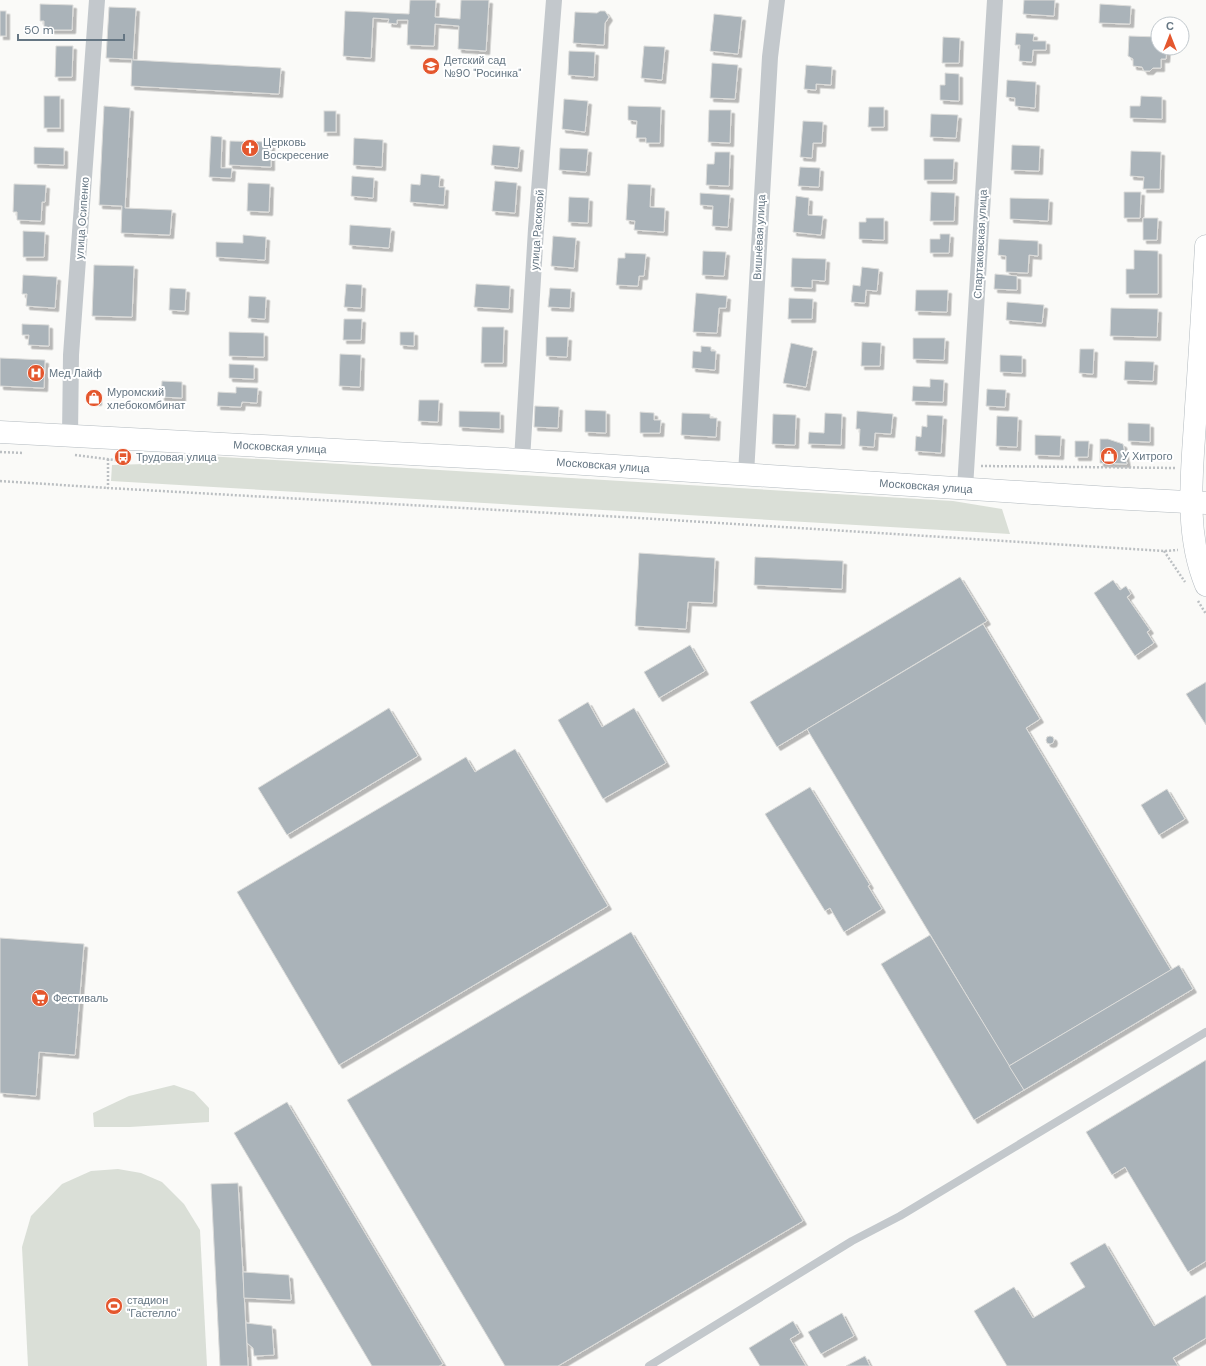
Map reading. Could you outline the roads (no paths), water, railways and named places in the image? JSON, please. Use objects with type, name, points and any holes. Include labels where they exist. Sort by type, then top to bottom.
[{"type":"main road","points":[[1206,246],[1193,468],[1199,502],[1196,548],[1201,574],[1206,585]]},
{"type":"main road","name":"Московская улица","points":[[0,432],[72,445],[522,460],[1199,502]]},
{"type":"street","name":"улица Осипенко","points":[[72,445],[71,355],[97,0]]},
{"type":"street","name":"улица Расковой","points":[[522,460],[537,221],[554,0]]},
{"type":"street","name":"Вишнёвая улица","points":[[746,474],[770,57],[777,0]]},
{"type":"street","name":"Спартаковская улица","points":[[965,488],[995,0]]},
{"type":"lane","points":[[649,1366],[852,1241],[900,1216],[1206,1032]]},
{"type":"place","name":"Детский сад №90 \"Росинка\"","points":[[431,66]]},
{"type":"place","name":"Церковь Воскресение","points":[[250,148]]},
{"type":"place","name":"Мед Лайф","points":[[36,373]]},
{"type":"place","name":"Муромский хлебокомбинат","points":[[94,398]]},
{"type":"place","name":"У Хитрого","points":[[1109,456]]},
{"type":"place","name":"Трудовая улица","points":[[123,457]]},
{"type":"place","name":"Фестиваль","points":[[40,998]]},
{"type":"place","name":"стадион \"Гастелло\"","points":[[114,1306]]}]
